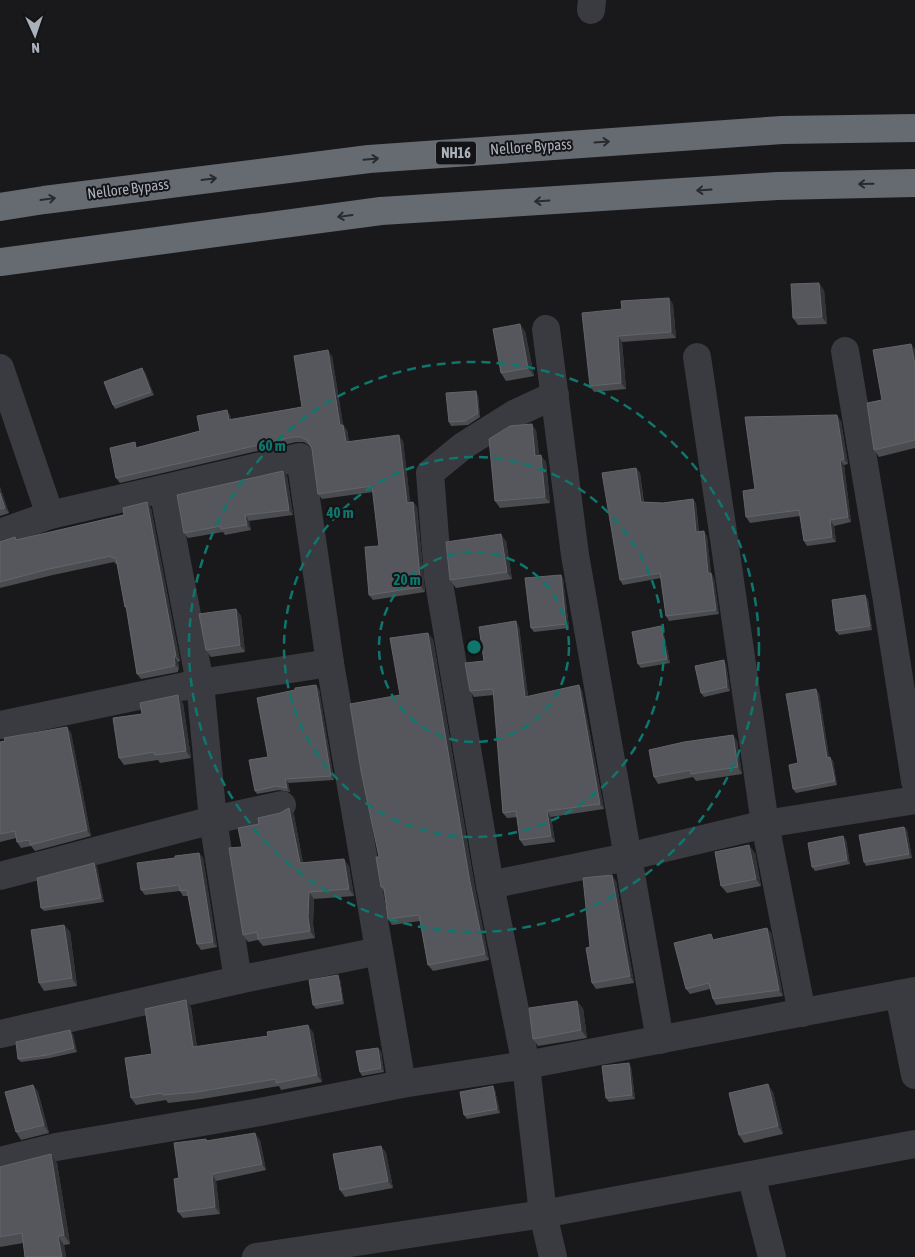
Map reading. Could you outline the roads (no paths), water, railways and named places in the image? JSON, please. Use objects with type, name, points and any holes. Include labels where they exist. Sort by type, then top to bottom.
[{"type":"highway","name":"Nellore Bypass","points":[[0,207],[369,159],[782,130],[915,128]]},
{"type":"highway","points":[[0,262],[380,211],[777,186],[915,183]]},
{"type":"street","points":[[546,329],[575,555],[660,1040]]},
{"type":"street","points":[[845,351],[915,780]]},
{"type":"street","points":[[696,357],[724,536],[764,824],[802,1013]]},
{"type":"street","points":[[0,368],[50,515]]},
{"type":"street","points":[[553,1257],[543,1214],[526,1065],[490,885],[438,576],[430,473],[462,446],[514,414],[555,395]]},
{"type":"street","points":[[0,533],[50,515],[300,457],[330,663],[402,1084]]},
{"type":"street","points":[[163,489],[200,683],[213,820],[238,980]]},
{"type":"street","points":[[0,725],[200,683],[330,663]]},
{"type":"street","points":[[490,885],[628,857],[764,824],[915,800]]},
{"type":"street","points":[[0,876],[213,820],[282,805]]},
{"type":"street","points":[[0,1034],[238,980],[379,951]]},
{"type":"street","points":[[0,1161],[56,1147],[260,1112],[402,1084],[526,1065],[907,992],[915,1075]]},
{"type":"street","points":[[256,1257],[543,1214],[915,1144]]},
{"type":"street","points":[[751,1175],[772,1257]]}]
